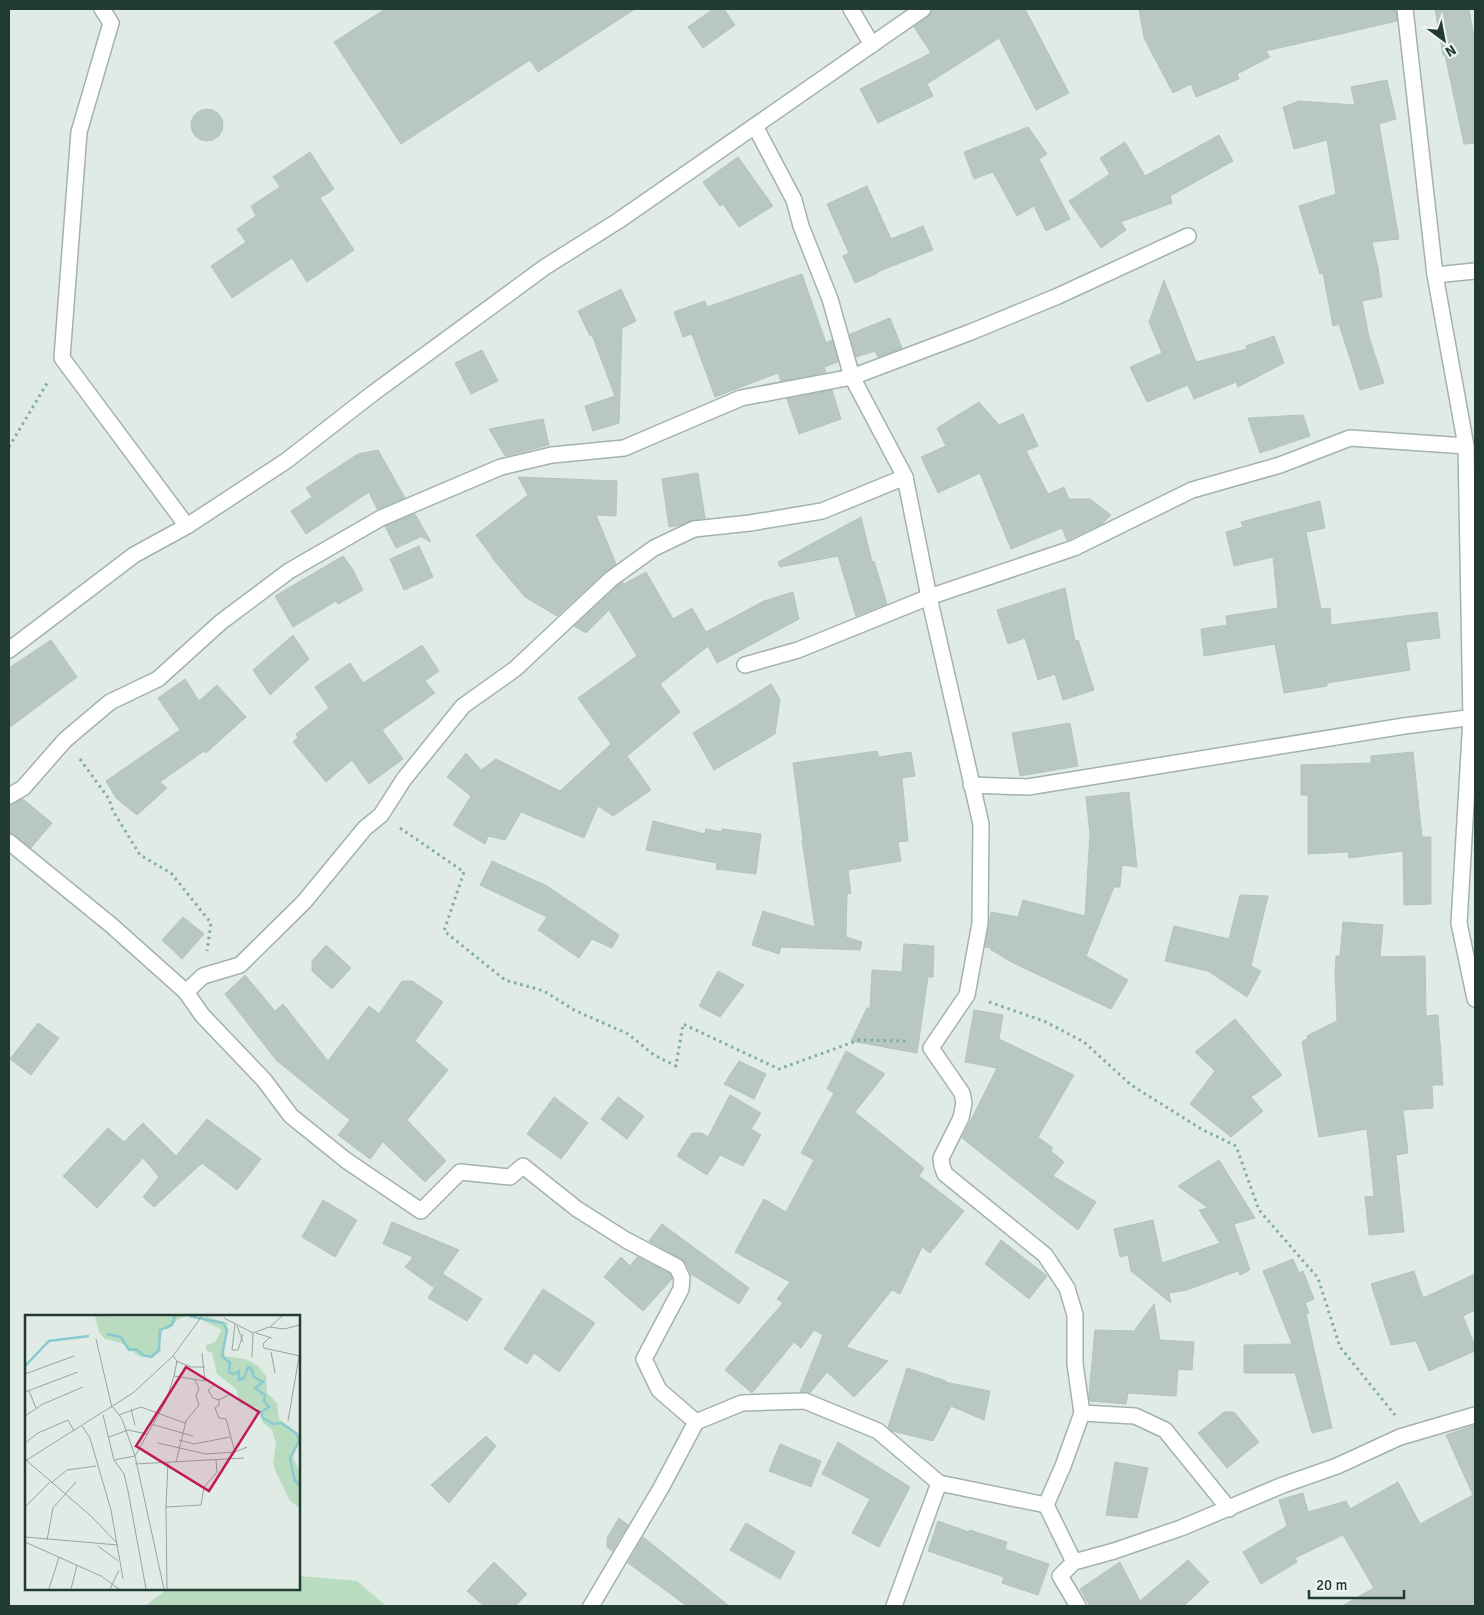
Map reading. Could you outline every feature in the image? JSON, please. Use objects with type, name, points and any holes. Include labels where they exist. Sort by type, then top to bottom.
[{"type":"street","points":[[102,9],[111,23],[79,132],[62,358],[187,526]]},
{"type":"street","points":[[851,9],[872,45]]},
{"type":"street","points":[[9,650],[134,555],[187,526],[286,461],[372,394],[545,267],[618,221],[923,9]]},
{"type":"street","points":[[1405,9],[1435,275],[1466,446],[1473,718],[1459,923],[1475,999]]},
{"type":"street","points":[[755,126],[794,200],[801,226],[830,299],[852,377],[905,477],[929,597],[980,824],[980,923],[967,995],[931,1048],[962,1093],[964,1103],[961,1118],[941,1158],[942,1166],[945,1174],[1045,1255],[1067,1288],[1075,1315],[1075,1364],[1082,1413],[1063,1466],[1046,1505],[1074,1562]]},
{"type":"street","points":[[9,796],[23,788],[65,740],[110,702],[158,679],[221,622],[289,572],[381,518],[501,467],[552,455],[624,448],[741,398],[852,377],[1050,300],[1188,236]]},
{"type":"street","points":[[1435,275],[1475,271]]},
{"type":"street","points":[[745,664],[798,650],[929,597],[1074,548],[1192,490],[1280,465],[1350,438],[1466,446]]},
{"type":"street","points":[[186,992],[203,976],[240,966],[304,902],[365,828],[381,815],[404,779],[463,706],[515,669],[611,579],[654,548],[694,529],[750,523],[822,511],[905,477]]},
{"type":"street","points":[[971,785],[1028,787],[1404,726],[1473,718]]},
{"type":"street","points":[[9,842],[111,925],[186,992],[202,1015],[264,1080],[291,1116],[347,1161],[421,1211],[460,1172],[510,1177],[523,1166],[577,1209],[626,1240],[677,1267],[682,1278],[680,1289],[644,1359],[659,1390],[696,1422]]},
{"type":"street","points":[[591,1606],[661,1488],[696,1422],[742,1403],[805,1401],[878,1431],[939,1483],[1046,1505]]},
{"type":"street","points":[[1082,1413],[1135,1416],[1165,1430],[1229,1509]]},
{"type":"street","points":[[1078,1606],[1060,1576],[1074,1562],[1114,1551],[1181,1528],[1283,1486],[1338,1466],[1411,1434],[1475,1415]]},
{"type":"street","points":[[894,1606],[939,1483]]},
{"type":"path","points":[[9,447],[62,358]]},
{"type":"path","points":[[65,740],[109,799],[113,811],[140,855],[171,873],[211,923],[203,976]]},
{"type":"path","points":[[381,815],[464,872],[444,930],[505,980],[544,991],[574,1010],[628,1034],[654,1055],[676,1066],[683,1024],[778,1069],[858,1040],[909,1041],[931,1048]]},
{"type":"path","points":[[967,995],[1044,1020],[1084,1042],[1131,1085],[1203,1130],[1236,1146],[1259,1210],[1318,1278],[1340,1347],[1411,1434]]},
{"type":"green space","points":[[300,1576],[357,1581],[386,1606],[145,1606],[165,1591],[300,1590]]},
{"type":"building","points":[[385,9],[635,9],[538,72],[530,60],[401,144],[334,42]]},
{"type":"building","points":[[713,9],[724,9],[735,25],[703,48],[688,27]]},
{"type":"building","points":[[932,9],[1025,9],[1069,93],[1036,110],[999,38],[927,84],[933,96],[878,123],[860,89],[931,53],[914,27],[929,16]]},
{"type":"building","points":[[1139,9],[1396,9],[1397,21],[1266,51],[1270,57],[1237,74],[1239,79],[1196,97],[1191,84],[1173,93],[1144,38]]},
{"type":"building","points":[[1435,9],[1469,9],[1475,42],[1475,143],[1464,144],[1445,55],[1443,55]]},
{"type":"building","points":[[1387,80],[1396,119],[1379,124],[1399,239],[1372,242],[1382,297],[1362,301],[1369,337],[1384,383],[1360,390],[1339,324],[1333,326],[1323,273],[1320,274],[1299,206],[1336,194],[1327,140],[1294,149],[1283,107],[1299,101],[1355,105],[1351,87]]},
{"type":"building","points":[[207,109],[213,110],[218,114],[222,119],[222,131],[218,136],[213,140],[207,141],[201,140],[196,136],[192,131],[191,125],[192,119],[196,114],[201,110]]},
{"type":"building","points":[[1028,127],[1047,154],[1039,159],[1070,219],[1046,231],[1034,206],[1017,216],[993,172],[974,179],[964,152]]},
{"type":"building","points":[[1219,135],[1233,161],[1170,196],[1172,203],[1121,222],[1126,230],[1101,248],[1069,201],[1110,174],[1100,158],[1125,142],[1145,176]]},
{"type":"building","points":[[310,152],[334,189],[320,198],[354,250],[307,282],[292,258],[232,298],[211,266],[246,242],[237,229],[256,216],[251,206],[280,187],[273,177]]},
{"type":"building","points":[[738,157],[773,206],[739,227],[723,204],[720,206],[703,182]]},
{"type":"building","points":[[867,186],[891,239],[923,226],[933,250],[877,272],[855,283],[843,256],[849,253],[827,204]]},
{"type":"building","points":[[802,274],[826,343],[832,340],[838,362],[824,367],[826,372],[781,381],[778,373],[715,397],[692,334],[683,337],[674,312],[705,301],[707,307]]},
{"type":"building","points":[[1164,280],[1196,362],[1247,349],[1246,346],[1274,336],[1284,363],[1238,387],[1236,382],[1194,399],[1188,385],[1147,402],[1130,367],[1162,353],[1149,322]]},
{"type":"building","points":[[621,289],[636,321],[622,328],[619,423],[593,431],[585,406],[615,396],[592,335],[590,336],[578,311]]},
{"type":"building","points":[[890,318],[902,348],[878,357],[875,351],[856,357],[850,334]]},
{"type":"building","points":[[482,350],[498,381],[471,394],[455,363]]},
{"type":"building","points":[[832,390],[841,419],[799,434],[787,399]]},
{"type":"building","points":[[979,402],[999,425],[1023,414],[1038,446],[1026,451],[1048,494],[1064,487],[1069,499],[1090,499],[1111,515],[1102,524],[1070,539],[1067,540],[1062,528],[1011,549],[980,473],[938,493],[921,457],[946,446],[937,428]]},
{"type":"building","points":[[1303,415],[1310,436],[1260,453],[1248,418]]},
{"type":"building","points":[[543,419],[549,445],[505,456],[489,429]]},
{"type":"building","points":[[378,450],[405,498],[377,509],[369,492],[306,534],[291,511],[312,497],[306,488],[358,454]]},
{"type":"building","points":[[698,473],[705,518],[669,527],[662,479]]},
{"type":"building","points":[[518,477],[617,481],[616,516],[596,515],[616,564],[557,616],[525,597],[492,558],[476,535],[528,495]]},
{"type":"building","points":[[1320,501],[1325,528],[1306,532],[1321,609],[1330,608],[1331,625],[1437,612],[1440,638],[1406,642],[1410,670],[1327,683],[1327,686],[1284,693],[1275,644],[1204,656],[1201,629],[1227,625],[1226,616],[1278,608],[1273,557],[1234,566],[1226,532],[1243,527],[1241,522]]},
{"type":"building","points":[[415,514],[431,542],[418,535],[420,537],[396,548],[385,526]]},
{"type":"building","points":[[861,517],[872,562],[874,561],[887,604],[856,616],[838,556],[780,567],[778,562]]},
{"type":"building","points":[[419,546],[433,577],[404,590],[390,559]]},
{"type":"building","points":[[343,556],[352,568],[363,590],[338,604],[336,601],[293,627],[275,596]]},
{"type":"building","points":[[646,572],[673,619],[692,608],[706,632],[764,601],[793,592],[799,619],[717,663],[708,646],[660,684],[680,712],[627,756],[651,790],[613,816],[598,806],[584,838],[521,812],[505,840],[488,836],[485,844],[453,825],[471,796],[447,777],[466,753],[481,770],[496,759],[560,791],[611,744],[578,698],[637,656],[609,610],[586,633],[574,626],[617,586]]},
{"type":"building","points":[[1065,588],[1075,641],[1078,640],[1094,690],[1063,700],[1055,674],[1038,680],[1025,638],[1008,644],[997,610]]},
{"type":"building","points":[[293,635],[309,659],[270,695],[253,670]]},
{"type":"building","points":[[51,640],[77,677],[9,728],[9,668]]},
{"type":"building","points":[[422,645],[439,671],[425,681],[435,693],[382,730],[403,759],[369,784],[352,760],[326,782],[293,742],[298,737],[296,734],[329,708],[315,687],[350,663],[363,683]]},
{"type":"building","points":[[185,679],[199,701],[217,685],[246,717],[206,753],[204,751],[160,782],[167,788],[137,815],[116,798],[106,781],[180,730],[158,698]]},
{"type":"building","points":[[771,684],[780,699],[775,734],[714,770],[693,733]]},
{"type":"building","points":[[1070,723],[1078,766],[1020,776],[1012,733]]},
{"type":"building","points":[[877,751],[879,757],[911,752],[915,776],[902,778],[908,841],[898,842],[901,861],[848,870],[851,893],[847,894],[846,937],[862,942],[860,950],[781,947],[779,954],[752,945],[763,911],[815,927],[793,763]]},
{"type":"building","points":[[1413,752],[1422,837],[1431,837],[1431,904],[1404,905],[1403,851],[1349,858],[1348,852],[1308,854],[1308,795],[1301,795],[1301,765],[1371,763],[1371,756]]},
{"type":"building","points":[[1129,792],[1137,867],[1122,865],[1120,887],[1114,887],[1086,956],[1128,980],[1111,1009],[1011,962],[991,948],[985,947],[991,912],[1018,917],[1023,900],[1085,916],[1090,834],[1086,797]]},
{"type":"building","points":[[23,799],[52,823],[31,848],[15,835],[9,833],[9,805]]},
{"type":"building","points":[[653,821],[705,834],[706,829],[722,832],[722,829],[761,834],[756,874],[716,869],[717,863],[646,850]]},
{"type":"building","points":[[492,861],[547,886],[619,935],[612,948],[592,939],[579,958],[538,930],[547,917],[480,885]]},
{"type":"building","points":[[1240,895],[1268,896],[1251,966],[1261,971],[1247,997],[1208,971],[1165,961],[1174,926],[1229,939]]},
{"type":"building","points":[[183,917],[204,934],[182,959],[162,940]]},
{"type":"building","points":[[1343,922],[1383,925],[1380,957],[1425,956],[1426,1016],[1438,1015],[1443,1085],[1432,1085],[1433,1108],[1403,1110],[1408,1153],[1396,1155],[1404,1232],[1369,1235],[1365,1197],[1374,1196],[1367,1129],[1319,1137],[1302,1042],[1308,1038],[1307,1036],[1337,1021],[1335,971],[1336,956],[1340,956]]},
{"type":"building","points":[[904,944],[934,946],[933,977],[928,977],[917,1053],[851,1041],[867,1008],[870,1008],[872,970],[902,972]]},
{"type":"building","points":[[326,945],[351,968],[332,989],[312,971],[312,961]]},
{"type":"building","points":[[718,971],[744,985],[720,1017],[699,1006]]},
{"type":"building","points":[[245,975],[275,1011],[283,1004],[328,1061],[369,1006],[379,1014],[402,981],[412,981],[443,1002],[415,1041],[448,1070],[407,1120],[446,1161],[425,1182],[383,1142],[370,1159],[338,1135],[350,1120],[276,1060],[225,994]]},
{"type":"building","points":[[974,1010],[1003,1015],[999,1039],[1074,1075],[1038,1137],[1053,1148],[1051,1151],[1064,1162],[1053,1176],[1096,1202],[1078,1230],[962,1138],[997,1068],[965,1062]]},
{"type":"building","points":[[1235,1019],[1282,1075],[1251,1097],[1263,1111],[1231,1137],[1190,1104],[1215,1071],[1195,1052]]},
{"type":"building","points":[[38,1023],[59,1038],[31,1075],[10,1059]]},
{"type":"building","points":[[846,1051],[885,1074],[855,1112],[924,1168],[919,1176],[964,1211],[930,1253],[922,1247],[900,1294],[892,1290],[846,1347],[888,1361],[854,1397],[827,1372],[810,1393],[800,1392],[823,1335],[814,1330],[801,1348],[794,1342],[752,1393],[725,1370],[783,1303],[777,1299],[790,1282],[735,1252],[764,1199],[786,1212],[814,1160],[801,1153],[834,1093],[827,1089]]},
{"type":"building","points":[[739,1061],[766,1074],[754,1099],[724,1084]]},
{"type":"building","points":[[730,1095],[761,1113],[751,1129],[761,1135],[743,1166],[720,1155],[707,1175],[677,1156],[692,1133],[702,1133],[708,1137]]},
{"type":"building","points":[[554,1097],[588,1123],[561,1159],[527,1134]]},
{"type":"building","points":[[618,1097],[644,1116],[627,1139],[601,1119]]},
{"type":"building","points":[[207,1119],[261,1159],[237,1190],[202,1163],[154,1207],[143,1197],[159,1177],[143,1158],[97,1208],[63,1176],[108,1128],[124,1142],[143,1123],[176,1156]]},
{"type":"building","points":[[1219,1160],[1255,1218],[1234,1224],[1250,1270],[1240,1275],[1238,1271],[1187,1290],[1169,1293],[1171,1303],[1131,1271],[1128,1255],[1120,1257],[1114,1229],[1153,1220],[1162,1263],[1220,1243],[1199,1210],[1208,1208],[1178,1186]]},
{"type":"building","points":[[323,1200],[357,1220],[335,1257],[302,1237]]},
{"type":"building","points":[[392,1222],[459,1250],[433,1287],[405,1267],[413,1257],[383,1244]]},
{"type":"building","points":[[662,1224],[749,1288],[739,1304],[691,1274],[686,1263],[681,1259],[649,1241]]},
{"type":"building","points":[[1001,1240],[1047,1276],[1029,1299],[985,1264]]},
{"type":"building","points":[[621,1257],[630,1266],[637,1257],[670,1274],[672,1279],[643,1311],[604,1277]]},
{"type":"building","points":[[1293,1259],[1299,1273],[1303,1271],[1314,1299],[1305,1303],[1309,1313],[1306,1314],[1332,1428],[1312,1433],[1295,1373],[1244,1373],[1244,1345],[1292,1344],[1263,1271]]},
{"type":"building","points":[[1414,1271],[1423,1298],[1475,1274],[1475,1310],[1463,1316],[1475,1346],[1475,1351],[1429,1371],[1416,1341],[1391,1345],[1371,1284]]},
{"type":"building","points":[[443,1274],[482,1299],[467,1321],[428,1298]]},
{"type":"building","points":[[543,1289],[595,1323],[559,1372],[534,1353],[527,1364],[504,1349]]},
{"type":"building","points":[[1154,1304],[1160,1340],[1194,1342],[1192,1370],[1178,1369],[1176,1396],[1128,1393],[1126,1404],[1090,1401],[1095,1330],[1134,1331]]},
{"type":"building","points":[[907,1368],[945,1382],[990,1391],[984,1420],[951,1406],[933,1441],[892,1431],[888,1427]]},
{"type":"building","points":[[1224,1412],[1234,1412],[1259,1442],[1227,1468],[1198,1433]]},
{"type":"building","points":[[1475,1425],[1475,1606],[1342,1606],[1374,1588],[1343,1535],[1295,1558],[1297,1562],[1261,1584],[1243,1552],[1287,1526],[1279,1500],[1303,1493],[1308,1512],[1346,1501],[1350,1509],[1398,1482],[1420,1524],[1473,1495],[1446,1435]]},
{"type":"building","points":[[486,1436],[496,1446],[449,1503],[431,1485]]},
{"type":"building","points":[[838,1442],[910,1487],[879,1547],[852,1533],[870,1499],[822,1474]]},
{"type":"building","points":[[780,1444],[821,1461],[811,1487],[769,1471]]},
{"type":"building","points":[[1115,1462],[1148,1468],[1137,1518],[1106,1515]]},
{"type":"building","points":[[619,1518],[628,1525],[612,1551],[607,1547],[607,1538]]},
{"type":"building","points":[[938,1521],[1007,1542],[1005,1549],[1049,1564],[1038,1595],[1002,1583],[1004,1577],[928,1551]]},
{"type":"building","points":[[746,1523],[795,1552],[780,1579],[730,1550]]},
{"type":"building","points":[[643,1537],[729,1606],[687,1606],[628,1563]]},
{"type":"building","points":[[1188,1560],[1209,1582],[1184,1606],[1090,1606],[1080,1589],[1120,1562],[1140,1601]]},
{"type":"building","points":[[494,1562],[527,1594],[515,1606],[484,1606],[467,1591]]}]
